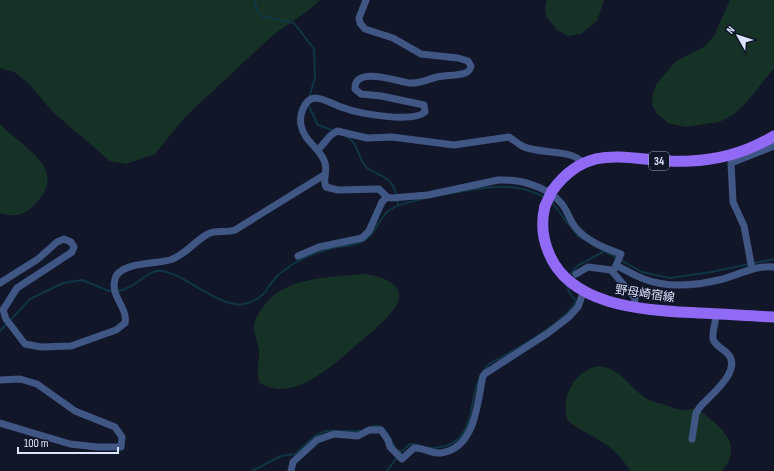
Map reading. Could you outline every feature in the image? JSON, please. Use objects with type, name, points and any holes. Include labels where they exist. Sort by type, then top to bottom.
[{"type":"main road","name":"野母崎宿線","points":[[774,136],[752,147],[711,159],[666,161],[605,157],[583,163],[567,174],[552,191],[545,206],[542,218],[543,235],[549,255],[556,267],[584,290],[612,303],[634,308],[774,317]]},
{"type":"street","points":[[366,0],[359,18],[360,23],[365,29],[393,38],[421,54],[465,60],[470,64],[470,70],[463,74],[436,77],[419,83],[408,83],[382,76],[361,79],[356,84],[355,89],[360,94],[381,96],[424,105],[425,112],[417,116],[366,114],[345,109],[317,98],[306,104],[301,119],[303,132],[305,137],[318,150],[325,163],[324,186],[328,189],[378,189],[390,198]]},
{"type":"street","points":[[318,150],[335,132],[367,138],[392,137],[454,146],[509,137],[523,146],[575,156],[583,163]]},
{"type":"street","points":[[752,269],[744,226],[733,202],[731,163],[774,146]]},
{"type":"street","points":[[0,283],[38,259],[57,242],[68,240],[73,245],[74,250],[15,289],[3,310],[9,323],[22,342],[31,346],[71,346],[122,327],[126,320],[114,290],[116,277],[123,269],[178,257],[208,234],[228,233],[235,230],[324,175]]},
{"type":"street","points":[[298,256],[319,248],[362,238],[369,230],[382,202],[390,198],[428,194],[498,180],[509,180],[534,185],[560,202],[576,228],[602,247],[621,254],[616,267]]},
{"type":"street","points":[[571,278],[588,267],[616,267],[643,279],[658,283],[674,285],[703,284],[752,269],[774,267]]},
{"type":"street","points":[[616,267],[635,298],[634,308]]},
{"type":"street","points":[[291,471],[293,462],[317,440],[334,434],[358,436],[369,430],[381,430],[388,440],[390,447],[402,459],[414,448],[436,454],[443,453],[457,447],[467,434],[476,417],[483,376],[548,333],[569,317],[578,307],[584,290]]},
{"type":"street","points":[[692,439],[696,413],[730,374],[731,365],[729,355],[717,345],[713,337],[716,325],[716,314]]},
{"type":"street","points":[[0,380],[20,379],[37,384],[78,413],[115,427],[122,437],[121,447],[97,447],[70,444],[0,423]]},
{"type":"green space","points":[[0,0],[320,0],[309,10],[273,35],[185,117],[155,154],[126,164],[110,161],[53,112],[29,84],[14,72],[0,68]]},
{"type":"green space","points":[[547,0],[604,0],[597,21],[581,34],[568,36],[557,30],[546,16],[545,9]]},
{"type":"green space","points":[[730,0],[774,0],[774,68],[747,102],[733,115],[719,122],[685,127],[668,123],[657,114],[652,104],[653,93],[657,83],[676,61],[704,47],[714,36]]},
{"type":"green space","points":[[0,124],[31,151],[46,171],[48,182],[44,193],[33,206],[22,214],[18,215],[0,213]]},
{"type":"green space","points":[[364,274],[388,280],[397,288],[399,293],[397,304],[382,322],[339,360],[314,378],[301,385],[287,389],[273,388],[260,383],[258,370],[259,350],[254,326],[260,311],[272,297],[283,289],[308,280]]},
{"type":"green space","points":[[599,366],[615,371],[642,396],[653,402],[681,410],[696,408],[713,421],[726,435],[730,443],[731,451],[729,461],[722,471],[630,471],[624,461],[610,447],[568,421],[566,403],[571,386],[582,373]]},
{"type":"waterway","points":[[254,0],[257,10],[261,16],[294,23],[314,49],[315,78],[309,98]]},
{"type":"waterway","points":[[308,104],[318,125],[335,131]]},
{"type":"waterway","points":[[346,136],[353,142],[366,167],[392,184],[396,193],[398,205]]},
{"type":"waterway","points":[[117,291],[130,287],[151,273],[162,271],[183,279],[217,298],[238,304],[248,303],[263,295],[278,275],[307,256],[330,249],[357,244],[366,239],[374,231],[387,212],[400,205],[448,194],[497,187],[512,187],[530,191],[544,197]]},
{"type":"waterway","points":[[551,201],[569,225]]},
{"type":"waterway","points":[[572,228],[577,235],[583,239]]},
{"type":"waterway","points":[[599,248],[642,272],[670,278],[711,272],[774,259]]},
{"type":"waterway","points":[[570,275],[577,266],[603,252]]},
{"type":"waterway","points":[[0,331],[30,299],[63,283],[82,280],[112,291]]},
{"type":"waterway","points":[[430,448],[447,445],[459,438],[466,428],[476,388],[481,375],[489,364],[537,336],[570,310],[576,301],[569,292],[567,285]]},
{"type":"waterway","points":[[368,428],[378,426],[385,430],[395,447]]},
{"type":"waterway","points":[[252,471],[281,456],[295,454],[315,436],[326,431],[360,431]]},
{"type":"waterway","points":[[398,450],[401,452],[410,444],[418,445]]},
{"type":"waterway","points":[[387,471],[397,457]]}]
